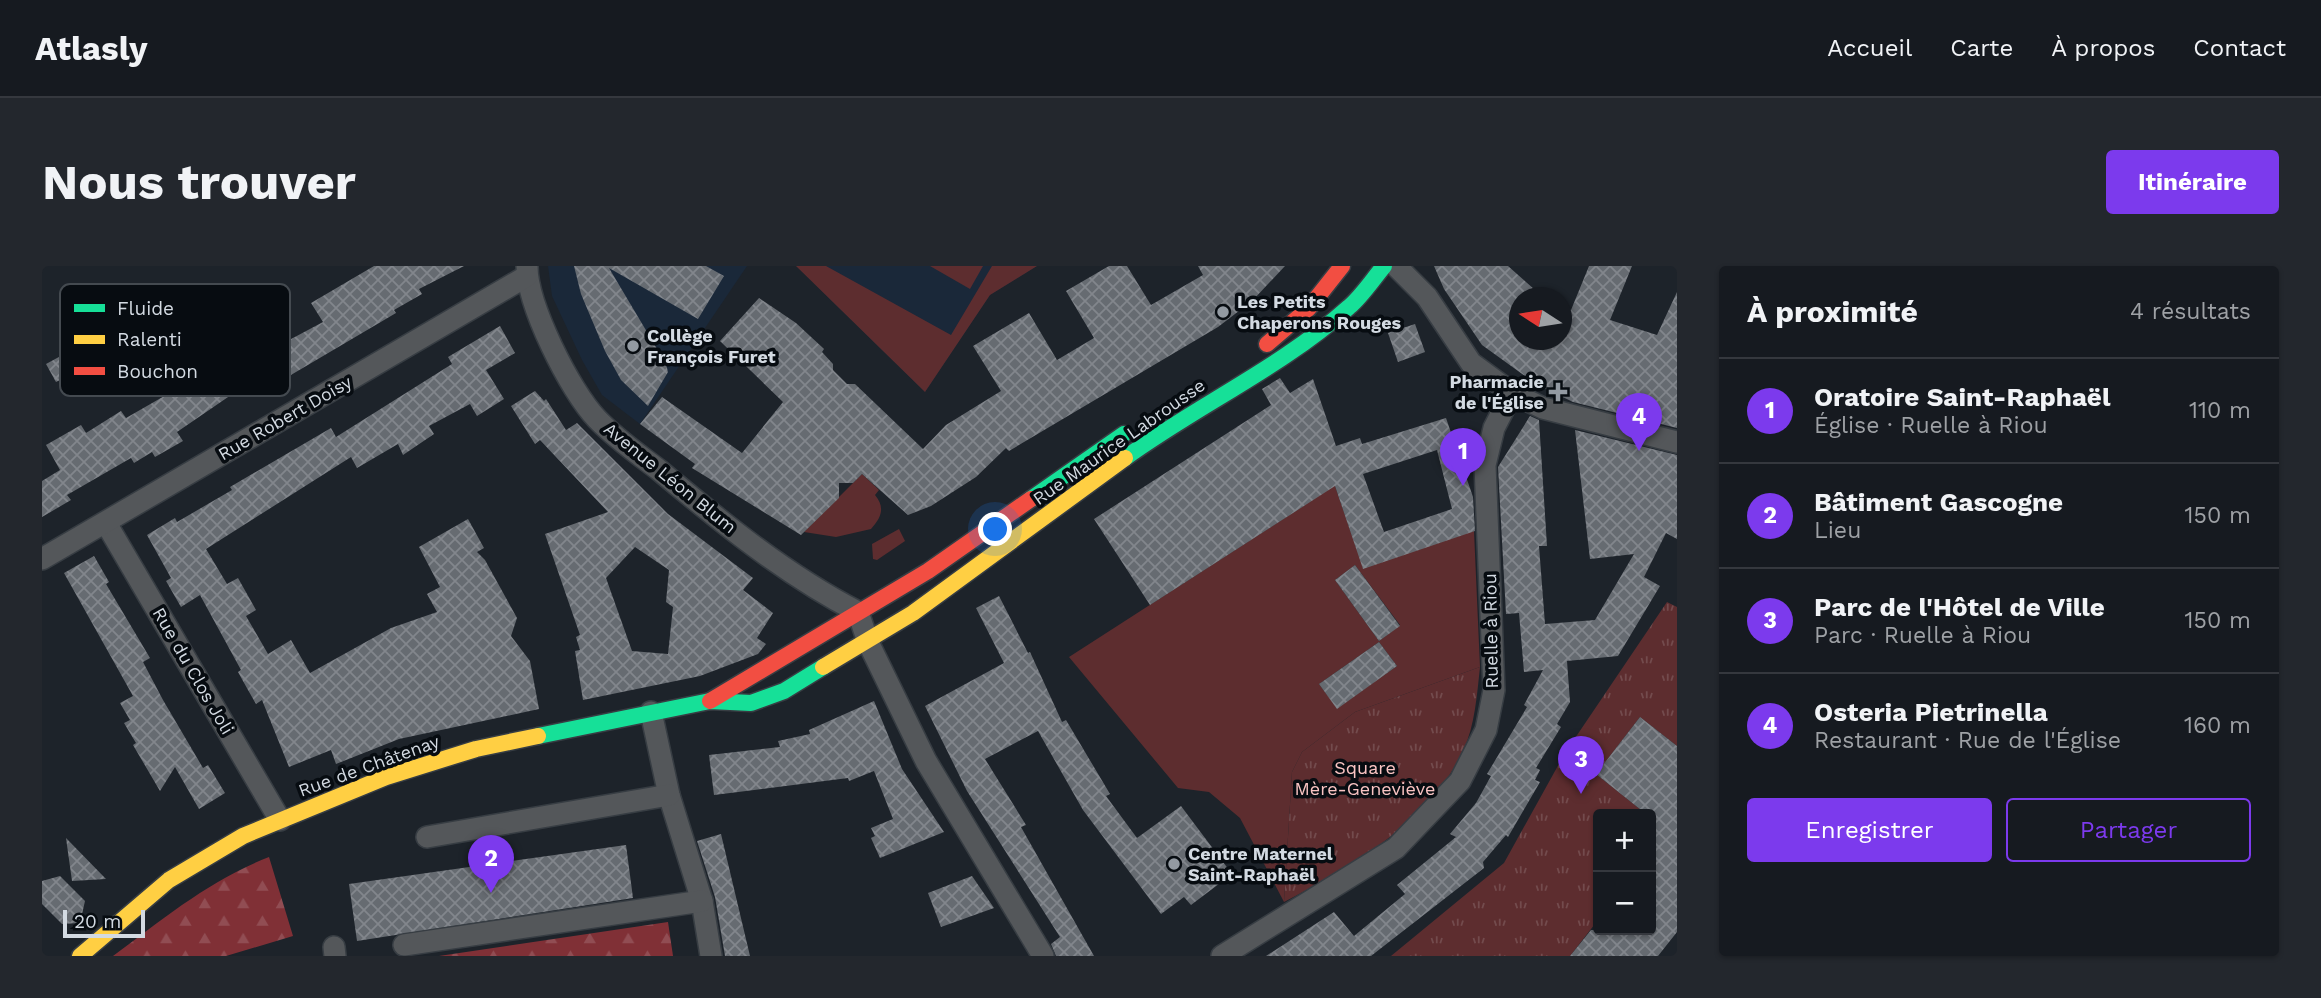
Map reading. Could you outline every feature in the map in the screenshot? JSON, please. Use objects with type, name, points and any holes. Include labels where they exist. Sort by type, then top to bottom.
[{"type":"main road","points":[[1256,350],[1290,329],[1316,302],[1342,266]]},
{"type":"main road","name":"Rue Maurice Labrousse","points":[[868,642],[1165,429],[1303,343],[1352,306],[1384,266]]},
{"type":"main road","name":"Rue Maurice Labrousse","points":[[858,612],[939,564],[1143,421]]},
{"type":"main road","name":"Rue de Châtenay","points":[[710,701],[768,669],[858,612]]},
{"type":"main road","name":"Rue de Châtenay","points":[[80,956],[169,880],[243,836],[386,777],[446,757],[651,712],[710,701],[751,703],[784,691],[868,642]]},
{"type":"street","points":[[1396,266],[1427,297],[1471,363],[1512,393],[1543,408],[1677,442]]},
{"type":"street","name":"Rue Robert Doisy","points":[[42,559],[527,271]]},
{"type":"street","name":"Avenue Léon Blum","points":[[527,271],[544,328],[564,369],[596,418],[683,491],[812,588],[858,612]]},
{"type":"street","name":"Ruelle à Riou","points":[[1222,956],[1396,848],[1460,781],[1486,730],[1494,690],[1485,465],[1494,428],[1512,393]]},
{"type":"street","name":"Rue du Clos Joli","points":[[106,523],[280,820]]},
{"type":"street","points":[[812,588],[828,630],[868,642]]},
{"type":"street","points":[[858,612],[868,642],[926,761],[1043,956]]},
{"type":"street","points":[[651,712],[669,794],[702,901],[711,956]]},
{"type":"street","points":[[428,837],[669,794]]},
{"type":"street","points":[[404,945],[702,901]]},
{"type":"shaded area","name":"Collège François Furet","points":[[548,266],[747,266],[640,424],[602,395],[552,296]]},
{"type":"shaded area","points":[[796,266],[1037,266],[990,295],[925,392]]},
{"type":"green space","points":[[796,266],[826,266],[951,335],[992,266],[1037,266],[990,295],[925,392]]},
{"type":"green space","points":[[930,266],[983,266],[970,289]]},
{"type":"green space","points":[[1325,457],[1356,547],[1474,531],[1480,667],[1355,712],[1302,752],[1292,772],[1284,902],[1240,818],[1209,792],[1178,788],[1069,657],[1305,505]],"holes":[[[1355,565],[1400,625],[1379,641],[1335,580]],[[1379,642],[1397,666],[1337,708],[1319,684]]]},
{"type":"green space","points":[[862,474],[879,490],[875,495],[881,512],[871,529],[836,537],[804,532]]},
{"type":"green space","points":[[899,529],[905,541],[877,560],[873,559],[872,544]]},
{"type":"green space","points":[[1667,602],[1677,607],[1677,746],[1640,717],[1596,774],[1640,809],[1593,809],[1593,926],[1570,956],[1391,956],[1504,863],[1565,753]]},
{"type":"green space","name":"Square Mère-Geneviève","points":[[1480,667],[1475,710],[1467,741],[1449,776],[1431,800],[1410,821],[1361,858],[1284,902],[1292,772],[1302,752],[1355,712]]},
{"type":"green space","points":[[269,857],[293,936],[226,956],[113,956],[207,888]]},
{"type":"green space","points":[[668,922],[673,956],[439,956]]},
{"type":"building","points":[[374,266],[464,266],[419,289],[422,294],[394,310],[396,313],[290,376],[290,340],[323,322],[311,303]]},
{"type":"building","points":[[574,266],[706,266],[724,276],[698,319],[609,268],[666,364],[668,372],[648,406],[621,380],[605,351],[581,294]]},
{"type":"building","points":[[1109,266],[1127,266],[1151,305],[1203,275],[1198,266],[1285,266],[1252,301],[1218,327],[1009,451],[1006,448],[976,477],[931,506],[908,515],[862,474],[853,483],[839,483],[839,498],[801,535],[692,468],[695,464],[640,424],[662,397],[742,453],[783,402],[720,341],[759,298],[796,323],[824,349],[822,352],[833,364],[833,370],[847,384],[855,384],[923,449],[946,425],[1001,391],[973,346],[1029,313],[1057,360],[1094,338],[1066,291]]},
{"type":"building","points":[[1434,266],[1508,266],[1532,287],[1509,287],[1509,350],[1572,350],[1572,308],[1589,266],[1632,266],[1610,320],[1657,335],[1677,292],[1677,428],[1573,402],[1536,384],[1482,345],[1444,289]]},
{"type":"building","points":[[1415,324],[1425,352],[1398,362],[1388,333]]},
{"type":"building","points":[[500,326],[515,353],[486,370],[504,399],[477,416],[470,404],[429,426],[434,434],[403,455],[398,444],[357,468],[351,457],[206,549],[227,584],[238,578],[256,610],[246,616],[268,654],[291,640],[310,673],[391,628],[437,612],[427,594],[440,587],[419,547],[468,519],[484,548],[477,552],[485,560],[517,618],[511,636],[530,661],[539,709],[399,739],[336,764],[331,750],[289,767],[262,700],[256,704],[238,672],[241,670],[200,595],[181,607],[166,581],[171,578],[147,535],[175,518],[177,522],[232,490],[230,487],[331,428],[336,437],[452,364],[448,357]]},
{"type":"building","points":[[60,356],[60,380],[56,382],[46,364]]},
{"type":"building","points":[[1280,378],[1290,393],[1313,379],[1336,446],[1360,438],[1362,444],[1446,418],[1473,497],[1475,531],[1363,569],[1335,486],[1150,605],[1094,519],[1271,405],[1262,389]],"holes":[[[1437,450],[1452,509],[1384,532],[1363,474]]]},
{"type":"building","points":[[535,391],[544,401],[546,399],[566,430],[577,423],[668,514],[753,578],[743,590],[773,613],[757,638],[766,644],[758,654],[700,676],[583,700],[575,651],[580,650],[576,637],[580,635],[545,534],[608,512],[540,440],[535,444],[511,406]],"holes":[[[635,547],[669,570],[666,602],[673,607],[668,654],[632,651],[606,578]]]},
{"type":"building","points":[[164,396],[230,396],[177,432],[183,441],[155,457],[152,452],[134,463],[131,458],[67,495],[71,500],[42,517],[42,481],[60,470],[46,445],[81,425],[86,433],[121,411],[126,418]]},
{"type":"building","points":[[1530,416],[1539,420],[1547,546],[1539,546],[1545,624],[1595,620],[1634,554],[1590,559],[1575,430],[1677,455],[1677,539],[1666,533],[1644,577],[1660,586],[1618,656],[1567,661],[1570,702],[1557,724],[1561,727],[1536,768],[1540,770],[1535,780],[1540,782],[1508,837],[1506,835],[1483,862],[1484,868],[1371,956],[1266,956],[1334,912],[1354,936],[1405,894],[1397,885],[1456,837],[1450,834],[1476,803],[1491,776],[1487,774],[1527,707],[1524,705],[1543,670],[1524,672],[1519,613],[1506,614],[1498,467]]},
{"type":"building","points":[[94,556],[109,582],[106,584],[150,658],[143,662],[163,700],[203,768],[208,765],[225,793],[199,809],[175,767],[160,791],[133,745],[136,743],[124,723],[130,720],[120,703],[133,696],[64,573]]},
{"type":"building","points":[[1355,565],[1400,626],[1379,641],[1335,580]]},
{"type":"building","points":[[999,596],[1028,653],[1030,652],[1062,722],[1066,720],[1110,794],[1106,796],[1137,838],[1181,806],[1232,874],[1191,905],[1184,897],[1161,914],[1083,810],[1038,731],[985,759],[1026,825],[1021,827],[1094,956],[1056,956],[1051,944],[1060,937],[967,791],[925,706],[1004,663],[976,608]]},
{"type":"building","points":[[1379,642],[1397,666],[1337,709],[1319,684]]},
{"type":"building","points":[[874,701],[902,769],[944,832],[880,858],[871,838],[875,836],[871,828],[893,819],[874,771],[849,781],[848,778],[714,795],[709,755],[780,747],[778,741],[810,734],[809,730]]},
{"type":"building","points":[[1640,717],[1677,746],[1677,932],[1658,956],[1570,956],[1591,930],[1593,935],[1656,935],[1656,809],[1640,809],[1596,774]]},
{"type":"building","points":[[721,834],[750,956],[725,956],[715,897],[697,841]]},
{"type":"building","points":[[66,838],[106,879],[72,881]]},
{"type":"building","points":[[626,845],[633,898],[357,941],[349,884]]},
{"type":"building","points":[[60,876],[85,901],[80,923],[62,924],[42,904],[42,881]]},
{"type":"building","points":[[972,876],[994,908],[941,927],[928,893]]},
{"type":"traffic: fast","points":[[1125,458],[1323,329],[1354,303],[1384,266]]},
{"type":"traffic: fast","points":[[1031,499],[1124,434]]},
{"type":"traffic: fast","points":[[538,736],[710,701],[751,703],[784,691],[823,667]]},
{"type":"traffic: slow","points":[[823,667],[913,613],[1125,458]]},
{"type":"traffic: slow","points":[[80,956],[169,880],[243,836],[386,777],[476,749],[538,736]]},
{"type":"traffic: jam","points":[[1267,344],[1308,309],[1342,266]]},
{"type":"traffic: jam","points":[[710,701],[928,571],[1031,499]]},
{"type":"place","name":"Les Petits Chaperons Rouges","points":[[1223,312]]},
{"type":"place","name":"Collège François Furet","points":[[633,346]]},
{"type":"place","name":"Pharmacie de l'Église","points":[[1558,392]]},
{"type":"place","name":"Osteria Pietrinella","points":[[1639,451]]},
{"type":"place","name":"Oratoire Saint-Raphaël","points":[[1463,486]]},
{"type":"place","name":"Parc de l'Hôtel de Ville","points":[[1581,794]]},
{"type":"place","name":"Centre Maternel Saint-Raphaël","points":[[1174,864]]},
{"type":"place","name":"Bâtiment Gascogne","points":[[491,893]]}]
